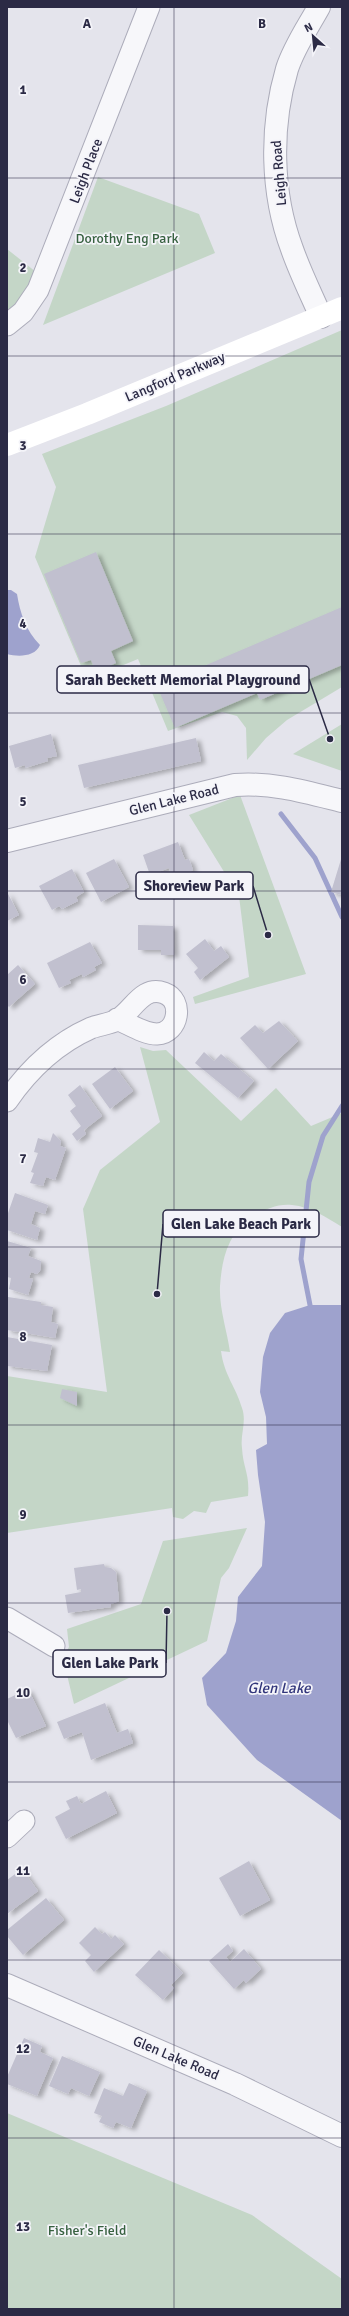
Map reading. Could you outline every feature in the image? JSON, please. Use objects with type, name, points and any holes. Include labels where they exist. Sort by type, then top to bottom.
[{"type":"main road","name":"Langford Parkway","points":[[7,446],[88,414],[342,308]]},
{"type":"street","name":"Leigh Place","points":[[7,325],[23,312],[38,290],[150,7]]},
{"type":"street","name":"Leigh Road","points":[[319,7],[301,39],[287,69],[274,138],[275,168],[285,228],[297,262],[321,317]]},
{"type":"street","name":"Glen Lake Road","points":[[7,841],[235,785],[258,784],[283,786],[342,801]]},
{"type":"street","points":[[7,1101],[21,1080],[51,1052],[68,1039],[117,1019]]},
{"type":"street","points":[[7,1618],[54,1646]]},
{"type":"street","points":[[7,1837],[24,1821]]},
{"type":"street","name":"Glen Lake Road","points":[[7,1985],[235,2084],[342,2136]]},
{"type":"green space","name":"Dorothy Eng Park","points":[[98,177],[199,214],[215,253],[43,325]]},
{"type":"green space","points":[[7,249],[36,272],[25,304],[7,312]]},
{"type":"green space","points":[[342,330],[342,687],[287,720],[266,738],[247,760],[246,728],[237,716],[222,712],[168,731],[138,659],[87,680],[35,557],[56,487],[42,454],[166,406]]},
{"type":"green space","points":[[342,724],[342,771],[293,754]]},
{"type":"green space","points":[[240,795],[306,974],[195,1004],[193,997],[249,977],[239,896],[189,815]]},
{"type":"green space","points":[[140,1047],[153,1051],[166,1050],[241,1121],[276,1088],[311,1126],[342,1113],[342,1227],[306,1208],[292,1205],[274,1207],[256,1215],[241,1227],[230,1242],[226,1253],[221,1275],[220,1295],[230,1352],[221,1351],[227,1374],[239,1401],[244,1418],[242,1443],[248,1482],[248,1496],[211,1502],[206,1513],[194,1511],[183,1519],[173,1517],[172,1508],[7,1533],[7,1376],[107,1392],[83,1209],[100,1170],[160,1122]]},
{"type":"green space","points":[[247,1528],[229,1568],[221,1578],[207,1641],[74,1704],[63,1658],[69,1647],[67,1629],[141,1604],[163,1541]]},
{"type":"green space","name":"Fisher's Field","points":[[7,2113],[252,2215],[342,2279],[342,2309],[7,2309]]},
{"type":"water","points":[[7,590],[11,590],[17,594],[27,628],[40,645],[38,649],[30,654],[16,656],[7,654]]},
{"type":"water","name":"Glen Lake","points":[[310,1305],[342,1305],[342,1821],[257,1760],[207,1705],[202,1678],[226,1653],[236,1621],[238,1597],[262,1566],[265,1522],[256,1450],[267,1444],[266,1417],[260,1392],[263,1357],[270,1333],[285,1313]]},
{"type":"building","points":[[96,552],[133,641],[111,651],[116,663],[96,672],[91,660],[81,663],[44,574]]},
{"type":"building","points":[[342,607],[342,665],[260,700],[257,693],[175,728],[157,686]]},
{"type":"building","points":[[51,734],[57,756],[47,758],[48,761],[25,768],[25,765],[15,768],[9,746]]},
{"type":"building","points":[[196,738],[201,761],[84,788],[78,765]]},
{"type":"building","points":[[178,842],[185,860],[189,859],[193,870],[188,873],[190,880],[183,883],[186,889],[178,892],[169,868],[150,875],[143,855]]},
{"type":"building","points":[[342,856],[342,895],[331,892]]},
{"type":"building","points":[[114,859],[129,887],[101,902],[86,873]]},
{"type":"building","points":[[72,869],[84,892],[76,897],[78,901],[62,909],[59,906],[52,910],[39,886]]},
{"type":"building","points":[[7,892],[19,915],[7,921]]},
{"type":"building","points":[[138,925],[173,926],[174,955],[161,955],[161,950],[138,950]]},
{"type":"building","points":[[205,939],[214,951],[221,946],[229,957],[200,980],[194,972],[198,968],[186,954]]},
{"type":"building","points":[[90,942],[102,963],[94,967],[96,970],[83,977],[82,974],[69,980],[71,983],[59,988],[47,963]]},
{"type":"building","points":[[18,965],[35,984],[9,1007],[7,1005],[7,975]]},
{"type":"building","points":[[279,1021],[298,1041],[268,1069],[240,1038],[255,1025],[263,1033]]},
{"type":"building","points":[[204,1052],[214,1061],[221,1054],[254,1081],[238,1098],[195,1063]]},
{"type":"building","points":[[115,1067],[133,1091],[110,1109],[92,1084]]},
{"type":"building","points":[[80,1085],[102,1116],[84,1130],[86,1134],[77,1141],[72,1134],[81,1126],[70,1111],[76,1106],[68,1095]]},
{"type":"building","points":[[53,1133],[61,1141],[60,1146],[66,1148],[55,1180],[46,1177],[43,1186],[30,1183],[34,1173],[31,1172],[38,1153],[34,1152],[38,1138],[50,1142]]},
{"type":"building","points":[[15,1193],[48,1205],[45,1214],[35,1211],[31,1224],[40,1228],[37,1240],[7,1230],[7,1216]]},
{"type":"building","points":[[7,1241],[31,1248],[28,1256],[41,1261],[40,1271],[37,1274],[31,1272],[29,1278],[33,1279],[28,1295],[9,1289],[11,1278],[7,1277]]},
{"type":"building","points":[[8,1297],[41,1302],[41,1305],[53,1307],[51,1322],[58,1324],[55,1338],[7,1330]]},
{"type":"building","points":[[7,1337],[52,1345],[47,1371],[7,1366]]},
{"type":"building","points":[[62,1389],[77,1392],[77,1406],[60,1398]]},
{"type":"building","points":[[104,1564],[105,1567],[111,1568],[116,1572],[119,1601],[111,1604],[111,1607],[68,1613],[65,1595],[81,1592],[81,1589],[77,1590],[74,1568]]},
{"type":"building","points":[[28,1689],[46,1726],[16,1738],[7,1720],[7,1699]]},
{"type":"building","points":[[105,1703],[117,1733],[128,1729],[133,1743],[91,1760],[82,1732],[64,1739],[57,1722]]},
{"type":"building","points":[[106,1791],[117,1813],[66,1839],[55,1817],[70,1809],[66,1801],[77,1796],[81,1804]]},
{"type":"building","points":[[249,1861],[270,1900],[240,1916],[219,1878]]},
{"type":"building","points":[[22,1869],[38,1891],[7,1914],[7,1880]]},
{"type":"building","points":[[46,1898],[64,1920],[23,1955],[7,1936],[7,1930]]},
{"type":"building","points":[[95,1927],[102,1934],[105,1932],[111,1939],[115,1935],[124,1944],[94,1972],[85,1961],[91,1955],[79,1943]]},
{"type":"building","points":[[228,1944],[233,1951],[226,1957],[230,1962],[244,1949],[261,1969],[246,1983],[244,1980],[234,1989],[209,1961]]},
{"type":"building","points":[[159,1950],[183,1973],[171,1985],[174,1988],[163,2000],[135,1975]]},
{"type":"building","points":[[24,2038],[42,2046],[40,2052],[53,2058],[37,2096],[7,2084],[7,2077]]},
{"type":"building","points":[[62,2056],[100,2072],[89,2096],[71,2088],[68,2094],[49,2086]]},
{"type":"building","points":[[129,2083],[147,2091],[131,2128],[116,2122],[113,2128],[99,2122],[102,2116],[94,2113],[104,2088],[123,2096]]},
{"type":"waterway","points":[[281,814],[315,858],[342,917]]},
{"type":"waterway","points":[[310,1305],[301,1259],[309,1182],[323,1136],[342,1106]]},
{"type":"place","name":"Sarah Beckett Memorial Playground","points":[[330,739]]},
{"type":"place","name":"Shoreview Park","points":[[268,935]]},
{"type":"place","name":"Glen Lake Beach Park","points":[[157,1294]]},
{"type":"place","name":"Glen Lake Park","points":[[167,1611]]}]
